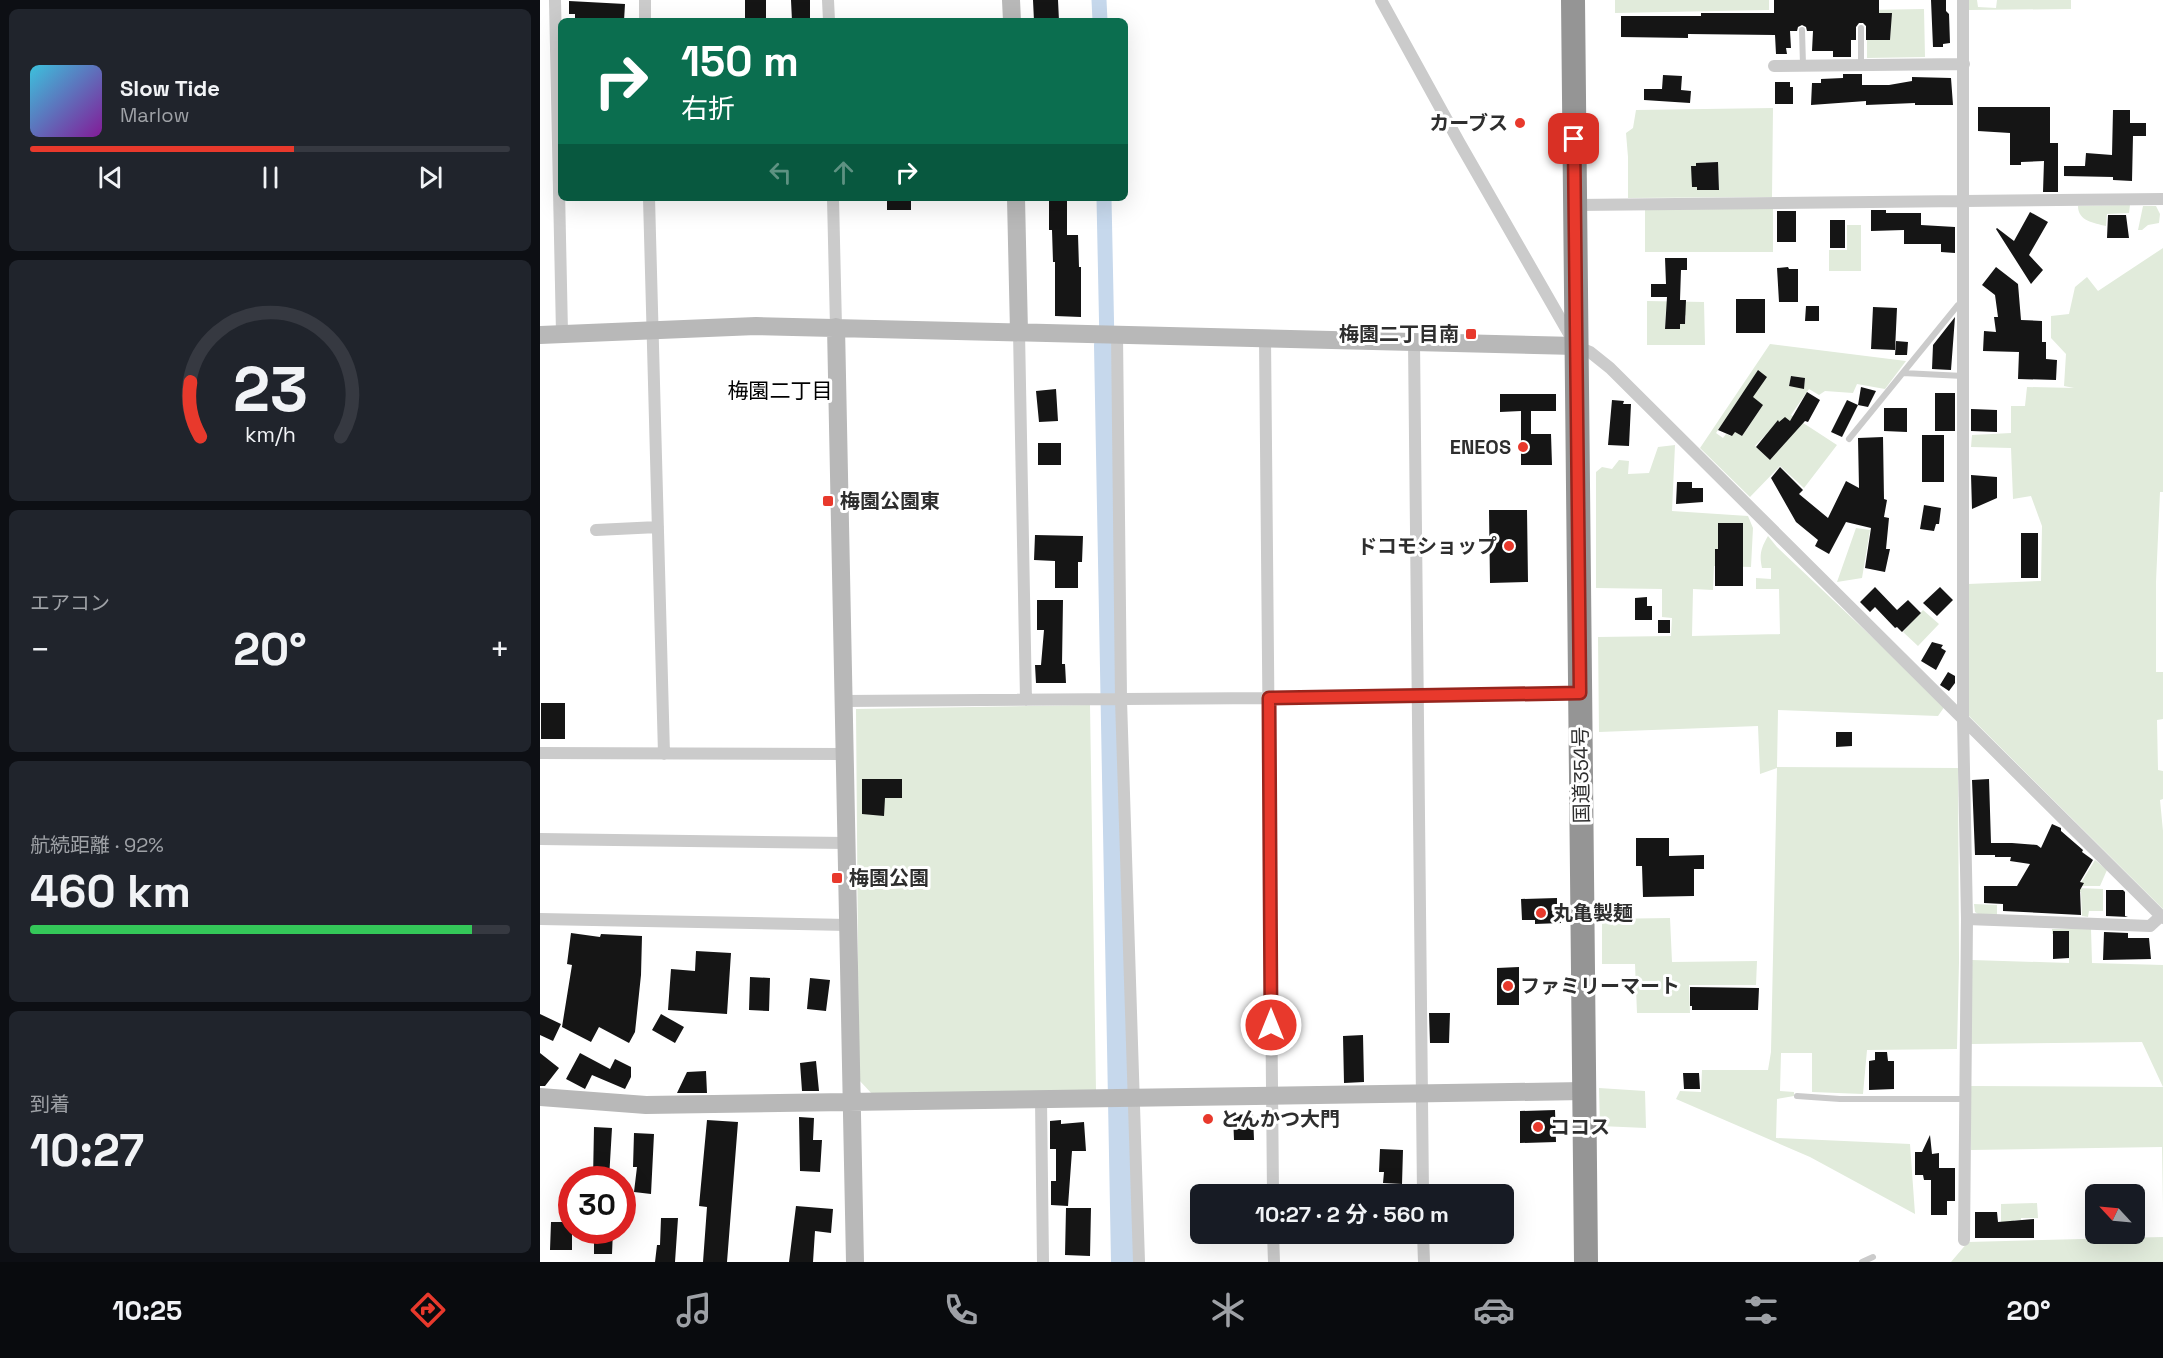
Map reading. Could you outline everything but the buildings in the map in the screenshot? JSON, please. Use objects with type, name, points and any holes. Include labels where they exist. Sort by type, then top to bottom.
[{"type":"highway","name":"国道354号","points":[[1573,0],[1586,1262]]},
{"type":"street","points":[[555,0],[558,143]]},
{"type":"street","points":[[645,0],[645,18]]},
{"type":"street","points":[[828,0],[829,18]]},
{"type":"street","points":[[1011,0],[1012,18]]},
{"type":"street","points":[[1381,0],[1576,346]]},
{"type":"street","points":[[1964,0],[1963,719],[1967,919],[1964,1240]]},
{"type":"street","points":[[1774,66],[1964,64]]},
{"type":"street","points":[[1575,205],[2163,199]]},
{"type":"street","points":[[559,201],[562,333]]},
{"type":"street","points":[[650,201],[664,754]]},
{"type":"street","points":[[833,201],[855,1262]]},
{"type":"street","points":[[1016,201],[1026,700]]},
{"type":"street","points":[[540,335],[756,326],[1576,346],[1590,352],[1610,368],[2162,917],[2150,926],[1967,919]]},
{"type":"street","points":[[1110,334],[1139,1262]]},
{"type":"street","points":[[1265,338],[1273,1184]]},
{"type":"street","points":[[1414,342],[1423,1184]]},
{"type":"street","points":[[597,530],[658,527]]},
{"type":"street","points":[[844,701],[1580,693]]},
{"type":"street","points":[[540,753],[845,754]]},
{"type":"street","points":[[540,839],[847,843]]},
{"type":"street","points":[[540,919],[848,925]]},
{"type":"street","points":[[540,1097],[646,1105],[1584,1091]]},
{"type":"street","points":[[1041,1100],[1043,1262]]},
{"type":"street","points":[[1274,1244],[1274,1262]]},
{"type":"street","points":[[1423,1244],[1424,1262]]},
{"type":"lane","points":[[1861,28],[1861,65]]},
{"type":"lane","points":[[1802,30],[1803,66]]},
{"type":"lane","points":[[1849,439],[1958,305],[1964,305]]},
{"type":"lane","points":[[1903,373],[1964,376]]},
{"type":"lane","points":[[1797,1096],[1840,1099],[1965,1099]]},
{"type":"lane","points":[[1862,1262],[1873,1257]]},
{"type":"green space","points":[[1615,0],[1769,0],[1769,10],[1615,13]]},
{"type":"green space","points":[[1969,0],[1977,0],[1978,7],[1996,8],[1997,0],[2071,0],[2071,9],[1969,10]]},
{"type":"green space","points":[[1924,9],[1925,57],[1867,58],[1867,10]],"holes":[[[1891,20],[1890,40],[1870,40]]]},
{"type":"green space","points":[[1773,108],[1772,197],[1628,198],[1626,133],[1633,128],[1636,110]],"holes":[[[1718,162],[1719,189],[1697,190],[1697,187],[1692,187],[1692,167],[1697,163]]]},
{"type":"green space","points":[[2130,205],[2129,213],[2107,214],[2106,226],[2084,218],[2078,206]]},
{"type":"green space","points":[[2143,206],[2156,206],[2160,214],[2159,223],[2138,230]]},
{"type":"green space","points":[[1773,207],[1773,252],[1645,252],[1645,210]]},
{"type":"green space","points":[[1847,225],[1861,225],[1861,271],[1829,271],[1829,250],[1847,250]]},
{"type":"green space","points":[[2163,248],[2163,492],[2160,492],[2156,582],[2156,672],[2163,672],[2163,719],[2157,720],[2158,770],[2163,771],[2163,799],[2160,800],[2163,831],[2163,909],[1969,716],[1968,584],[2041,581],[2042,526],[2031,496],[2013,499],[2011,448],[1971,447],[1972,435],[2011,433],[2011,406],[2025,406],[2027,387],[2074,388],[2064,386],[2066,354],[2051,338],[2051,316],[2069,314],[2075,287],[2087,277],[2098,291]]},
{"type":"green space","points":[[1647,301],[1704,302],[1705,345],[1647,345]],"holes":[[[1666,310],[1682,311],[1686,316],[1685,324],[1680,324],[1680,329],[1665,329]]]},
{"type":"green space","points":[[1770,344],[1906,361],[1885,389],[1857,384],[1853,393],[1825,391],[1819,395],[1809,389],[1791,415],[1837,445],[1804,488],[1780,466],[1750,497],[1700,448]],"holes":[[[1791,376],[1805,378],[1804,388],[1789,386]],[[1742,394],[1763,405],[1742,436],[1735,432],[1731,436],[1726,434],[1723,438],[1716,433]],[[1772,428],[1786,442],[1770,460],[1755,446]]]},
{"type":"green space","points":[[1675,445],[1672,511],[1748,516],[1753,528],[1751,567],[1714,566],[1713,590],[1693,589],[1692,636],[1780,634],[1779,589],[1756,589],[1756,578],[1771,579],[1771,568],[1762,568],[1761,559],[1762,548],[1768,536],[1945,706],[1938,716],[1778,710],[1777,767],[1958,768],[1957,1049],[1867,1050],[1863,1094],[1812,1092],[1812,1053],[1781,1053],[1780,1091],[1794,1092],[1794,1096],[1777,1099],[1776,1138],[1910,1144],[1915,1214],[1810,1157],[1676,1099],[1680,1091],[1701,1092],[1702,1070],[1768,1070],[1771,1052],[1777,768],[1760,774],[1758,726],[1599,732],[1598,637],[1671,636],[1672,618],[1662,617],[1662,589],[1596,588],[1596,472],[1602,467],[1612,469],[1619,460],[1629,461],[1628,474],[1649,473],[1658,447]],"holes":[[[1718,523],[1738,560],[1718,549]]]},
{"type":"green space","points":[[1856,528],[1870,530],[1862,578],[1837,582]]},
{"type":"green space","points":[[1923,610],[1939,624],[1918,646],[1903,632]]},
{"type":"green space","points":[[1090,705],[1096,1091],[873,1095],[859,1080],[856,709]]},
{"type":"green space","points":[[2095,860],[2107,870],[2100,886],[2079,886]]},
{"type":"green space","points":[[2076,888],[2103,889],[2103,911],[2089,911],[2088,917],[2082,916],[2081,892],[2077,892]]},
{"type":"green space","points":[[1974,904],[1997,905],[1997,915],[1978,914],[1975,912]]},
{"type":"green space","points":[[1670,918],[1672,962],[1757,961],[1756,985],[1689,985],[1690,1013],[1637,1013],[1635,964],[1602,964],[1602,919]]},
{"type":"green space","points":[[2052,929],[2091,929],[2092,963],[2163,965],[2163,1087],[2142,1042],[1971,1044],[1972,960],[2069,963],[2069,934],[2052,934]]},
{"type":"green space","points":[[1970,1086],[2163,1087],[2163,1210],[2162,1147],[1971,1150]]},
{"type":"green space","points":[[1599,1088],[1645,1091],[1646,1128],[1600,1126]]},
{"type":"green space","points":[[2037,1203],[2038,1218],[2021,1218],[2021,1220],[2014,1220],[2013,1228],[2001,1228],[2001,1204]]},
{"type":"green space","points":[[2145,1237],[2163,1237],[2163,1262],[1951,1262],[1968,1242],[2085,1239],[2085,1244],[2145,1244]]},
{"type":"waterway","points":[[1099,0],[1100,18]]},
{"type":"waterway","points":[[1104,201],[1107,345]]},
{"type":"waterway","points":[[1107,345],[1124,1262]]},
{"type":"place","name":"カーブス","points":[[1520,123]]},
{"type":"place","name":"梅園二丁目南","points":[[1471,334]]},
{"type":"place","name":"ENEOS","points":[[1523,447]]},
{"type":"place","name":"梅園公園東","points":[[828,501]]},
{"type":"place","name":"ドコモショップ","points":[[1509,546]]},
{"type":"place","name":"梅園公園","points":[[837,878]]},
{"type":"place","name":"丸亀製麺","points":[[1541,913]]},
{"type":"place","name":"ファミリーマート","points":[[1508,986]]},
{"type":"place","name":"とんかつ大門","points":[[1208,1119]]},
{"type":"place","name":"ココス","points":[[1538,1127]]},
{"type":"district","name":"梅園二丁目","points":[[780,391]]},
{"type":"route","points":[[1271,1025],[1269,698],[1580,693],[1574,139]]}]
